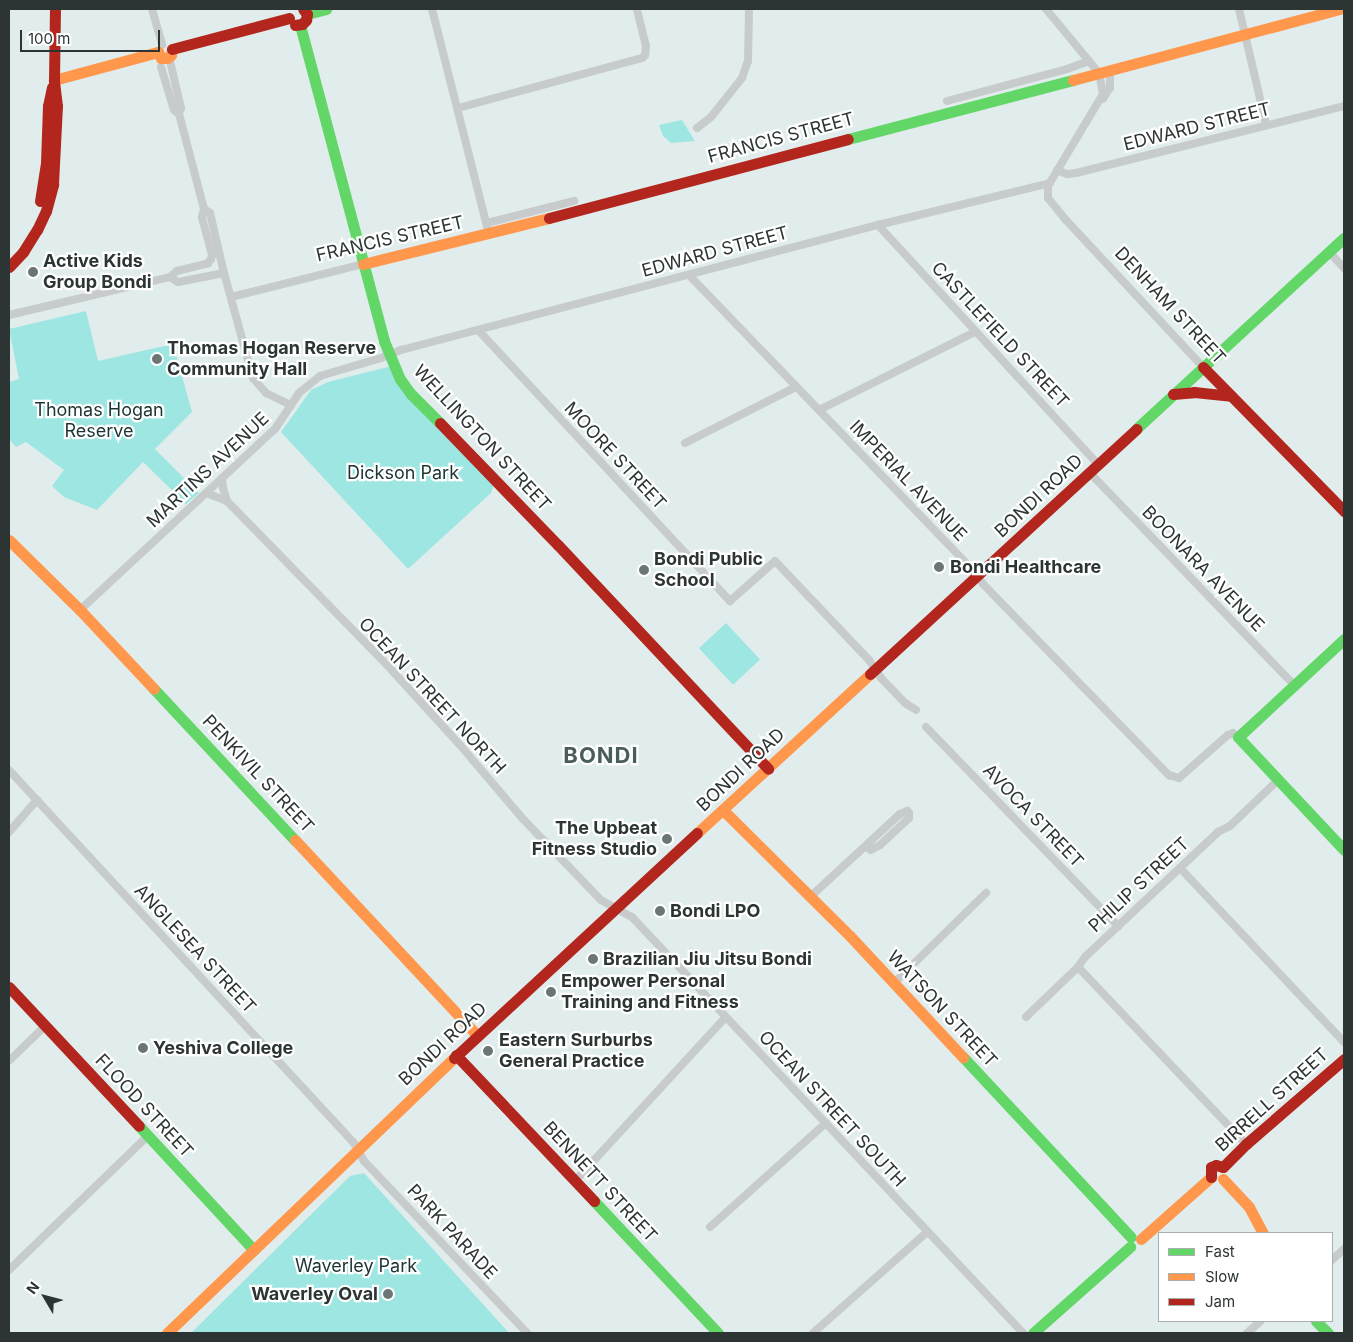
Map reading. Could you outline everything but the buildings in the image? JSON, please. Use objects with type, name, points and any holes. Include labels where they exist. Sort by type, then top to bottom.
[{"type":"street","points":[[9,267],[32,240],[50,200],[54,168],[57,106],[54,80],[55,9]]},
{"type":"street","points":[[9,315],[170,277],[177,271],[208,263],[211,259],[212,255],[202,217],[204,209],[179,114],[181,108],[152,9]]},
{"type":"street","points":[[54,80],[165,51],[292,13],[294,24],[300,25],[306,20],[305,11],[326,9]]},
{"type":"street","points":[[432,9],[488,228]]},
{"type":"street","points":[[458,108],[642,58],[645,55],[646,46],[637,9]]},
{"type":"street","points":[[698,128],[711,117],[742,78],[748,61],[750,9]]},
{"type":"street","points":[[1046,9],[1089,61],[1105,72],[1103,94],[1050,183]]},
{"type":"street","points":[[1240,9],[1244,34],[1266,124]]},
{"type":"street","name":"FRANCIS STREET","points":[[488,228],[1105,72],[1340,9]]},
{"type":"street","name":"WELLINGTON STREET","points":[[300,25],[388,356],[400,379],[412,394],[546,532],[768,769]]},
{"type":"street","points":[[947,101],[1067,69],[1089,61]]},
{"type":"street","points":[[161,68],[174,110],[179,114]]},
{"type":"street","points":[[9,255],[26,233],[40,203],[45,173],[48,106],[54,80]]},
{"type":"street","name":"EDWARD STREET","points":[[1057,170],[1064,174],[1076,173],[1344,106]]},
{"type":"street","name":"EDWARD STREET","points":[[388,356],[400,350],[878,225],[1050,183]]},
{"type":"street","name":"DENHAM STREET","points":[[1050,183],[1047,191],[1052,205],[1203,367],[1344,511]]},
{"type":"street","name":"FRANCIS STREET","points":[[231,297],[363,264],[574,201]]},
{"type":"street","points":[[204,209],[210,213],[224,273],[253,378],[266,393],[291,405]]},
{"type":"street","name":"CASTLEFIELD STREET","points":[[878,225],[1099,465]]},
{"type":"street","name":"BONDI ROAD","points":[[167,1333],[456,1055],[978,577],[1173,394],[1344,238]]},
{"type":"street","points":[[1329,252],[1344,268]]},
{"type":"street","points":[[170,277],[178,282],[224,273]]},
{"type":"street","name":"IMPERIAL AVENUE","points":[[689,275],[1172,777],[1182,776],[1228,735],[1233,733],[1238,737]]},
{"type":"street","name":"MOORE STREET","points":[[478,331],[730,601],[775,561],[876,670]]},
{"type":"street","points":[[819,410],[975,332]]},
{"type":"street","name":"MARTINS AVENUE","points":[[80,610],[275,429],[302,389],[320,376],[388,356]]},
{"type":"street","points":[[685,443],[796,387]]},
{"type":"street","points":[[1173,394],[1202,393],[1231,396]]},
{"type":"street","name":"BOONARA AVENUE","points":[[1090,473],[1294,685]]},
{"type":"street","points":[[222,478],[227,500]]},
{"type":"street","name":"OCEAN STREET NORTH","points":[[206,493],[227,500],[387,665],[465,750],[523,819],[602,900],[616,909]]},
{"type":"street","name":"PENKIVIL STREET","points":[[9,540],[80,610],[478,1035]]},
{"type":"street","points":[[1344,639],[1238,737],[1344,850]]},
{"type":"street","points":[[876,670],[905,703],[916,710]]},
{"type":"street","name":"AVOCA STREET","points":[[926,727],[1118,926]]},
{"type":"street","name":"ANGLESEA STREET","points":[[9,770],[358,1149]]},
{"type":"street","name":"PHILIP STREET","points":[[1026,1017],[1078,967],[1085,957],[1218,832],[1230,826],[1278,780]]},
{"type":"street","points":[[9,832],[37,800]]},
{"type":"street","name":"WATSON STREET","points":[[723,810],[894,983],[1134,1241]]},
{"type":"street","points":[[810,897],[900,814],[904,812],[909,813],[909,818],[880,845],[871,850],[866,847]]},
{"type":"street","points":[[1180,868],[1344,1042]]},
{"type":"street","points":[[894,983],[986,893]]},
{"type":"street","name":"OCEAN STREET SOUTH","points":[[616,909],[632,917],[1023,1333]]},
{"type":"street","points":[[1078,967],[1246,1144]]},
{"type":"street","name":"FLOOD STREET","points":[[9,986],[254,1250]]},
{"type":"street","points":[[575,1180],[726,1018]]},
{"type":"street","points":[[9,1061],[46,1026]]},
{"type":"street","name":"BENNETT STREET","points":[[456,1055],[718,1333]]},
{"type":"street","name":"BIRRELL STREET","points":[[1033,1333],[1134,1241],[1217,1178],[1212,1167],[1216,1165],[1223,1167],[1246,1144],[1344,1059]]},
{"type":"street","points":[[710,1227],[826,1123]]},
{"type":"street","points":[[9,1270],[148,1136]]},
{"type":"street","name":"PARK PARADE","points":[[358,1149],[364,1161],[527,1333]]},
{"type":"street","points":[[1217,1178],[1249,1207],[1262,1232]]},
{"type":"street","points":[[813,1333],[927,1232]]},
{"type":"street","points":[[1333,1259],[1344,1249]]},
{"type":"street","points":[[1247,1333],[1260,1322]]},
{"type":"street","points":[[1317,1322],[1328,1333]]},
{"type":"green space","points":[[682,120],[695,141],[671,143],[663,136],[659,125]]},
{"type":"green space","name":"Thomas Hogan Reserve","points":[[86,311],[98,361],[173,344],[192,412],[155,449],[199,493],[186,504],[143,462],[97,510],[64,497],[52,486],[64,470],[26,442],[16,447],[9,439],[9,382],[19,379],[9,329]]},
{"type":"green space","name":"Dickson Park","points":[[392,366],[496,479],[491,493],[408,569],[281,432],[311,390],[328,382]]},
{"type":"green space","points":[[726,623],[760,660],[733,685],[699,648]]},
{"type":"green space","name":"Waverley Park","points":[[364,1173],[509,1333],[191,1333],[350,1176]]},
{"type":"traffic: fast","points":[[307,14],[326,9]]},
{"type":"traffic: fast","points":[[300,25],[384,341],[400,379],[411,394],[440,423]]},
{"type":"traffic: fast","points":[[848,139],[1073,80]]},
{"type":"traffic: fast","points":[[1136,429],[1344,238]]},
{"type":"traffic: fast","points":[[1344,639],[1238,737],[1344,850]]},
{"type":"traffic: fast","points":[[154,689],[295,840]]},
{"type":"traffic: fast","points":[[963,1057],[1131,1237]]},
{"type":"traffic: fast","points":[[139,1126],[254,1250]]},
{"type":"traffic: fast","points":[[594,1201],[718,1333]]},
{"type":"traffic: fast","points":[[1033,1333],[1130,1247]]},
{"type":"traffic: fast","points":[[1317,1322],[1328,1333]]},
{"type":"traffic: slow","points":[[1073,80],[1340,9]]},
{"type":"traffic: slow","points":[[158,52],[161,58],[167,58],[171,55],[172,49]]},
{"type":"traffic: slow","points":[[54,80],[158,52]]},
{"type":"traffic: slow","points":[[363,264],[549,218]]},
{"type":"traffic: slow","points":[[9,540],[80,610],[154,689]]},
{"type":"traffic: slow","points":[[697,833],[870,674]]},
{"type":"traffic: slow","points":[[723,810],[850,936],[963,1057]]},
{"type":"traffic: slow","points":[[295,840],[477,1035]]},
{"type":"traffic: slow","points":[[167,1333],[454,1058]]},
{"type":"traffic: slow","points":[[1141,1239],[1211,1177]]},
{"type":"traffic: slow","points":[[1223,1179],[1249,1207],[1262,1232]]},
{"type":"traffic: jam","points":[[9,267],[23,252],[37,230],[46,211],[53,184],[57,106],[54,80],[55,9]]},
{"type":"traffic: jam","points":[[295,25],[302,24],[306,20],[307,14],[303,9]]},
{"type":"traffic: jam","points":[[172,49],[289,18]]},
{"type":"traffic: jam","points":[[40,201],[46,163],[48,106],[52,87]]},
{"type":"traffic: jam","points":[[549,218],[848,139]]},
{"type":"traffic: jam","points":[[1203,367],[1344,511]]},
{"type":"traffic: jam","points":[[1173,394],[1194,392],[1231,396]]},
{"type":"traffic: jam","points":[[440,423],[558,545],[768,769]]},
{"type":"traffic: jam","points":[[870,674],[1136,429]]},
{"type":"traffic: jam","points":[[454,1058],[697,833]]},
{"type":"traffic: jam","points":[[9,987],[139,1126]]},
{"type":"traffic: jam","points":[[456,1055],[594,1201]]},
{"type":"traffic: jam","points":[[1223,1167],[1246,1144],[1344,1059]]},
{"type":"traffic: jam","points":[[1211,1177],[1211,1167],[1216,1165],[1223,1167]]},
{"type":"place","name":"Active Kids Group Bondi","points":[[33,272]]},
{"type":"place","name":"Thomas Hogan Reserve Community Hall","points":[[157,359]]},
{"type":"place","name":"Bondi Healthcare","points":[[939,567]]},
{"type":"place","name":"Bondi Public School","points":[[644,570]]},
{"type":"place","name":"The Upbeat Fitness Studio","points":[[667,839]]},
{"type":"place","name":"Bondi LPO","points":[[660,911]]},
{"type":"place","name":"Brazilian Jiu Jitsu Bondi","points":[[593,959]]},
{"type":"place","name":"Empower Personal Training and Fitness","points":[[551,992]]},
{"type":"place","name":"Yeshiva College","points":[[143,1048]]},
{"type":"place","name":"Eastern Surburbs General Practice","points":[[488,1051]]},
{"type":"place","name":"Waverley Oval","points":[[388,1294]]},
{"type":"district","name":"BONDI","points":[[601,756]]}]
